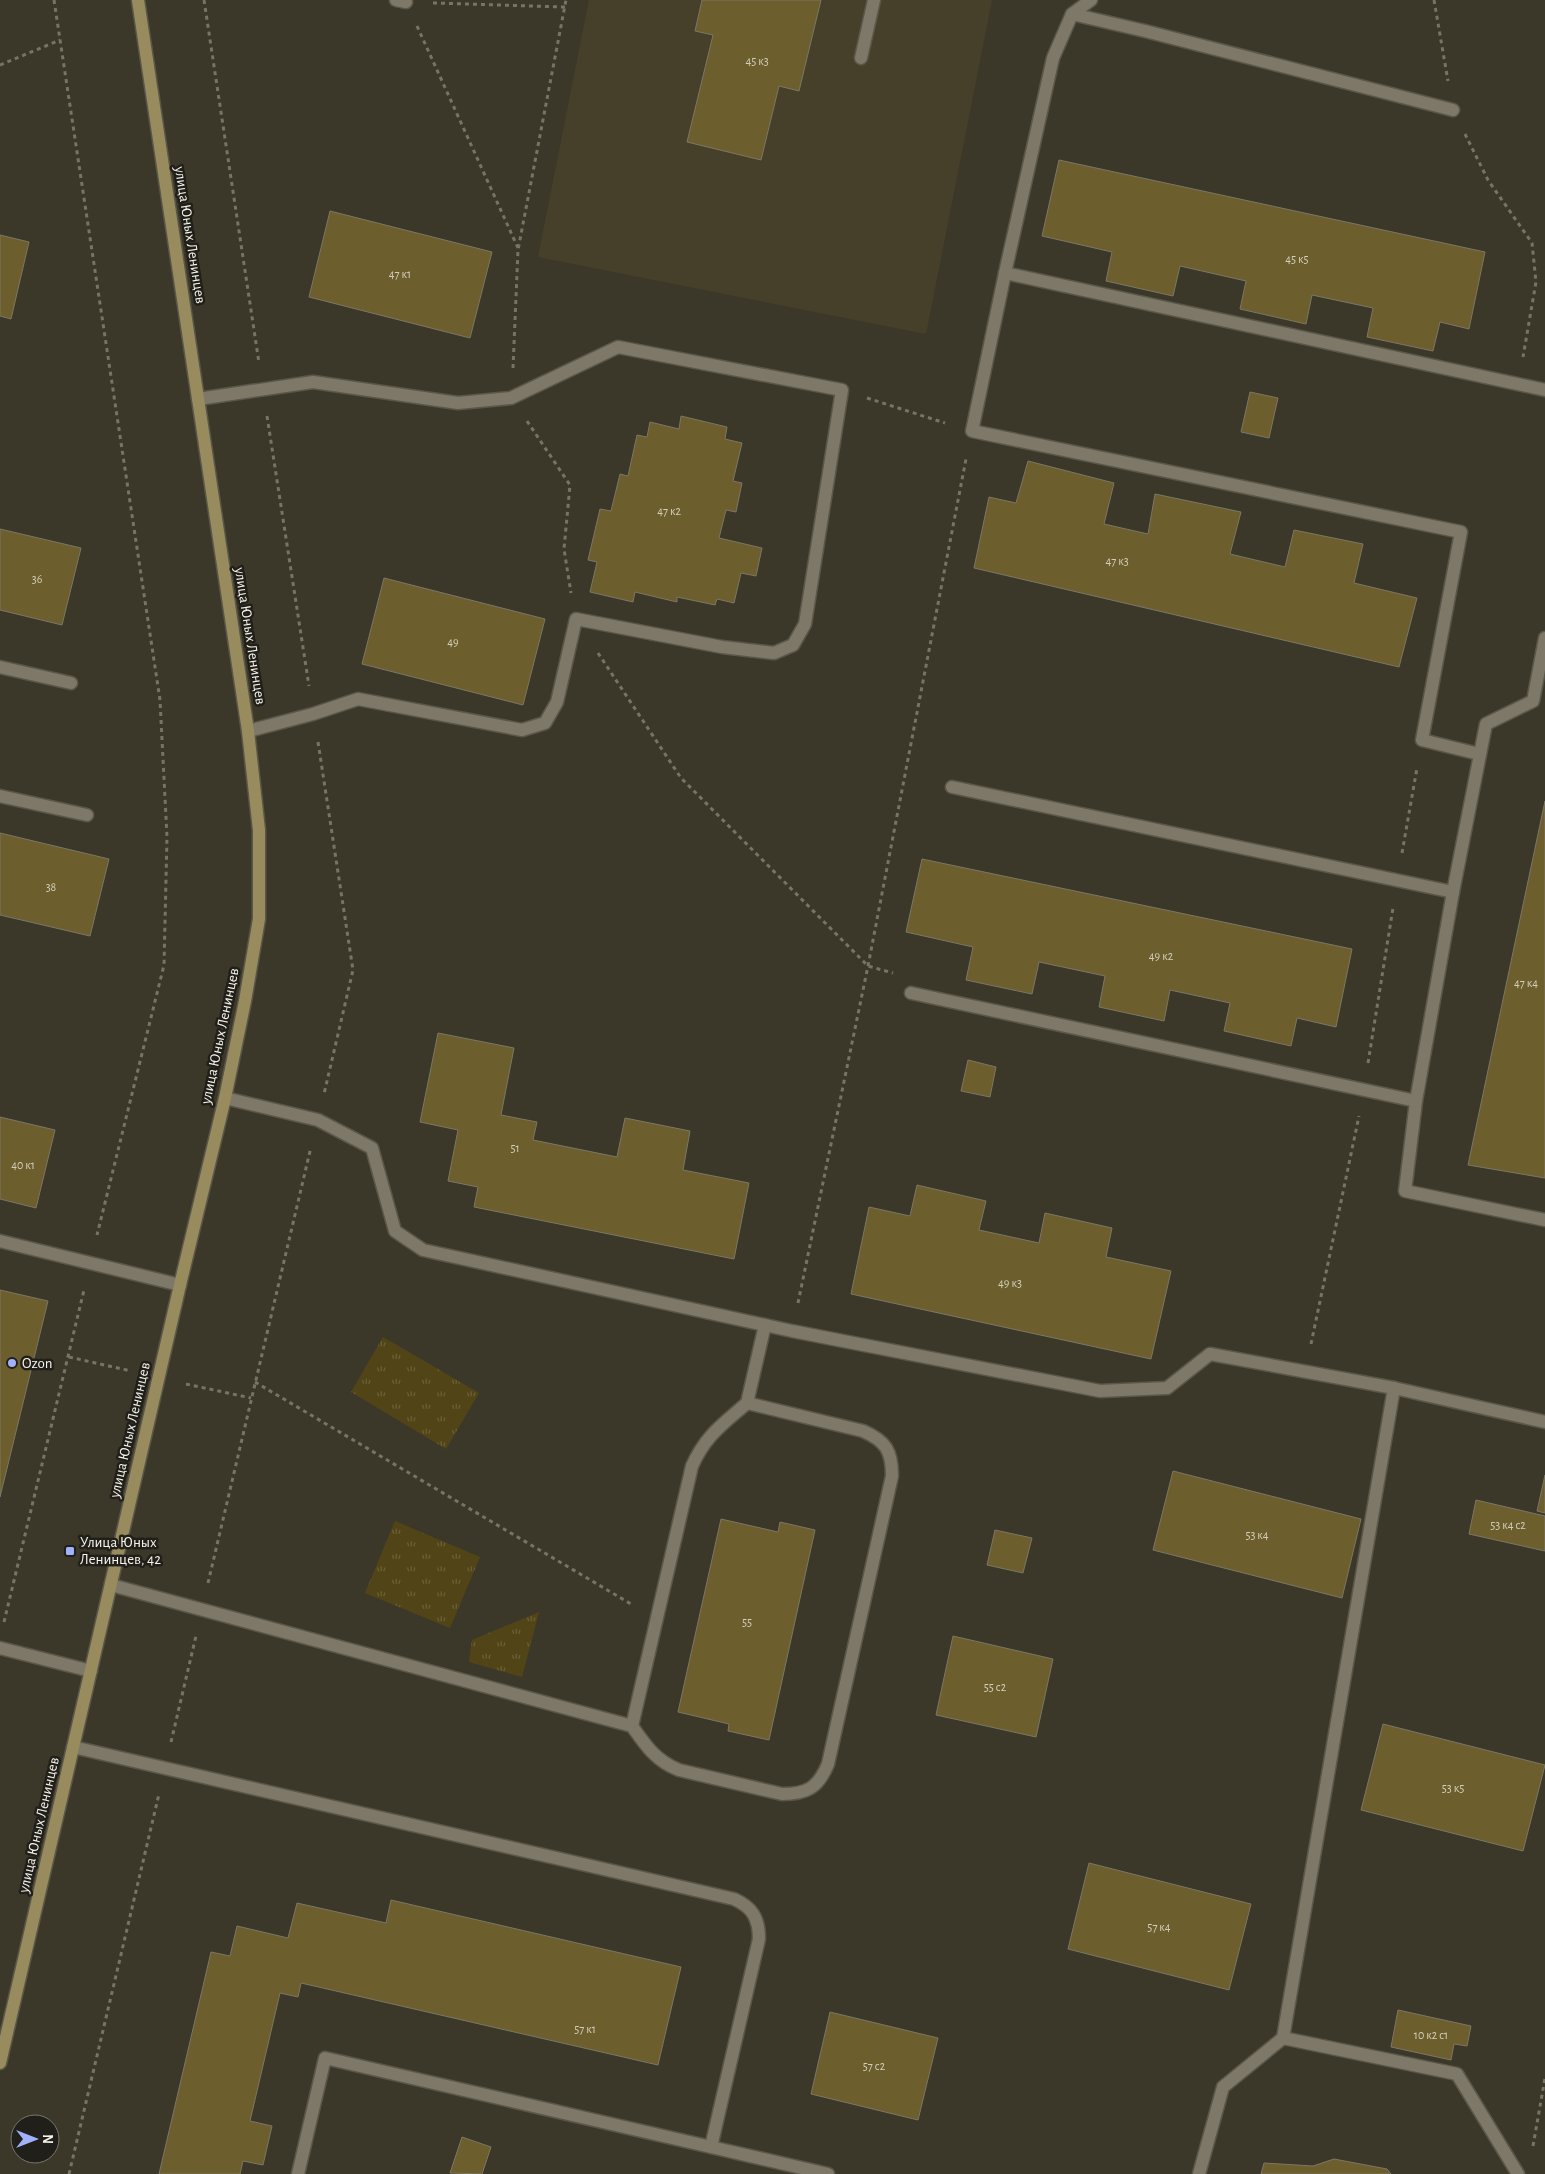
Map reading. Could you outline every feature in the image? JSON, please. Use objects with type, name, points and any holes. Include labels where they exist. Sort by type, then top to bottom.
[{"type":"main road","name":"улица Юных Ленинцев","points":[[0,2063],[225,1098],[259,920],[259,830],[248,731],[138,0]]},
{"type":"lane","points":[[861,58],[874,0]]},
{"type":"lane","points":[[1091,0],[1072,14],[1053,58],[972,431],[1461,532],[1422,740],[1479,754]]},
{"type":"lane","points":[[1072,14],[1146,31],[1453,110]]},
{"type":"lane","points":[[1005,273],[1545,390]]},
{"type":"lane","points":[[198,399],[314,382],[458,403],[511,398],[618,347],[842,390],[805,624],[793,645],[774,653],[722,648],[576,619],[557,702],[545,723],[522,730],[358,699],[314,714],[248,731]]},
{"type":"lane","points":[[1545,638],[1533,701],[1486,724],[1453,892],[1416,1101],[1405,1191],[1545,1220]]},
{"type":"lane","points":[[0,667],[71,683]]},
{"type":"lane","points":[[952,787],[1453,892]]},
{"type":"lane","points":[[0,796],[87,815]]},
{"type":"lane","points":[[911,993],[1416,1101]]},
{"type":"lane","points":[[225,1098],[318,1120],[372,1148],[395,1231],[423,1250],[792,1331],[1100,1391],[1167,1388],[1210,1354],[1394,1388],[1545,1422]]},
{"type":"lane","points":[[0,1241],[180,1285]]},
{"type":"lane","points":[[632,1726],[692,1466],[700,1447],[714,1431],[747,1403],[765,1325]]},
{"type":"lane","points":[[1199,2174],[1223,2087],[1283,2038],[1394,1388]]},
{"type":"lane","points":[[110,1585],[632,1726],[651,1753],[667,1765],[782,1794],[797,1794],[811,1789],[822,1778],[828,1764],[892,1476],[892,1462],[886,1447],[876,1437],[863,1430],[747,1403]]},
{"type":"lane","points":[[0,1648],[91,1671]]},
{"type":"lane","points":[[73,1747],[734,1899],[745,1904],[754,1913],[759,1926],[759,1939],[710,2147]]},
{"type":"lane","points":[[1283,2038],[1457,2074],[1518,2174]]},
{"type":"lane","points":[[298,2174],[325,2058],[828,2174]]},
{"type":"path","points":[[2,1631],[90,1262],[164,964],[167,837],[160,700],[54,0]]},
{"type":"path","points":[[566,0],[518,250],[511,398],[570,485],[564,548],[576,619],[682,778],[868,966],[906,977],[911,993]]},
{"type":"path","points":[[1434,0],[1453,110],[1488,180],[1532,243],[1536,282],[1519,384]]},
{"type":"path","points":[[518,250],[401,1],[565,7]]},
{"type":"path","points":[[0,65],[60,40]]},
{"type":"path","points":[[792,1331],[868,966],[972,431],[842,390]]},
{"type":"path","points":[[1305,1371],[1364,1090],[1397,880],[1422,740]]},
{"type":"path","points":[[255,1382],[657,1619]]},
{"type":"path","points":[[1532,2155],[1545,2078]]},
{"type":"shaded area","points":[[589,0],[992,0],[926,334],[538,257]]},
{"type":"green space","points":[[383,1337],[479,1393],[446,1449],[351,1392]]},
{"type":"green space","points":[[395,1521],[480,1557],[450,1628],[365,1593]]},
{"type":"green space","points":[[539,1612],[522,1677],[469,1662],[472,1640]]},
{"type":"building","points":[[702,0],[821,0],[799,91],[779,86],[761,160],[687,142],[713,35],[695,31]]},
{"type":"building","points":[[1059,160],[1485,252],[1469,329],[1440,322],[1433,351],[1367,337],[1373,308],[1312,295],[1306,324],[1240,309],[1246,281],[1180,266],[1173,296],[1106,281],[1112,252],[1042,236]]},
{"type":"building","points":[[330,211],[492,252],[470,338],[309,297]]},
{"type":"building","points":[[0,235],[29,242],[11,319],[0,316]]},
{"type":"building","points":[[1250,392],[1278,398],[1269,438],[1241,432]]},
{"type":"building","points":[[681,416],[727,427],[725,439],[742,443],[733,481],[742,483],[736,512],[726,510],[719,538],[762,548],[756,576],[741,573],[734,603],[717,599],[715,605],[677,597],[677,602],[635,592],[633,602],[590,592],[597,562],[588,560],[600,509],[611,511],[620,474],[628,476],[637,435],[647,437],[650,422],[679,429]]},
{"type":"building","points":[[1028,461],[1114,483],[1104,524],[1148,534],[1155,494],[1241,512],[1230,554],[1285,567],[1294,530],[1363,544],[1354,583],[1417,598],[1399,667],[974,568],[989,497],[1016,503]]},
{"type":"building","points":[[0,529],[81,548],[62,625],[0,610]]},
{"type":"building","points":[[384,578],[545,619],[523,705],[362,664]]},
{"type":"building","points":[[1545,801],[1545,1178],[1468,1165]]},
{"type":"building","points":[[0,833],[109,859],[90,936],[0,915]]},
{"type":"building","points":[[922,859],[1352,949],[1336,1027],[1297,1018],[1291,1046],[1224,1031],[1230,1003],[1170,990],[1164,1021],[1099,1007],[1105,976],[1039,962],[1032,994],[966,980],[973,947],[906,932]]},
{"type":"building","points":[[438,1033],[514,1048],[501,1115],[537,1122],[533,1140],[617,1157],[625,1118],[690,1131],[683,1170],[749,1183],[734,1259],[474,1207],[478,1187],[448,1181],[458,1130],[420,1122]]},
{"type":"building","points":[[968,1060],[996,1067],[990,1097],[961,1091]]},
{"type":"building","points":[[0,1117],[55,1130],[36,1208],[0,1199]]},
{"type":"building","points":[[917,1185],[986,1201],[979,1230],[1039,1243],[1045,1213],[1112,1228],[1106,1257],[1171,1271],[1151,1359],[851,1294],[869,1207],[910,1216]]},
{"type":"building","points":[[0,1290],[48,1301],[0,1497]]},
{"type":"building","points":[[1173,1471],[1361,1519],[1342,1598],[1153,1550]]},
{"type":"building","points":[[1545,1475],[1545,1513],[1537,1511]]},
{"type":"building","points":[[1476,1500],[1545,1516],[1545,1551],[1469,1534]]},
{"type":"building","points":[[721,1519],[778,1532],[780,1522],[815,1530],[769,1740],[728,1731],[729,1724],[678,1712]]},
{"type":"building","points":[[995,1530],[1032,1538],[1023,1573],[987,1565]]},
{"type":"building","points":[[953,1636],[1053,1659],[1036,1737],[936,1715]]},
{"type":"building","points":[[1383,1724],[1545,1765],[1523,1851],[1361,1810]]},
{"type":"building","points":[[1089,1863],[1251,1904],[1229,1990],[1068,1949]]},
{"type":"building","points":[[391,1900],[681,1967],[658,2065],[301,1983],[298,1997],[280,1993],[250,2121],[272,2126],[263,2165],[243,2161],[240,2174],[159,2174],[211,1952],[230,1956],[237,1926],[288,1938],[297,1903],[386,1923]]},
{"type":"building","points":[[1398,2010],[1471,2026],[1467,2046],[1454,2044],[1451,2060],[1391,2047]]},
{"type":"building","points":[[830,2012],[938,2038],[918,2120],[811,2094]]},
{"type":"building","points":[[462,2137],[491,2147],[482,2174],[450,2173]]},
{"type":"building","points":[[1334,2159],[1387,2169],[1391,2174],[1261,2174],[1264,2163],[1313,2166]]},
{"type":"place","name":"Ozon","points":[[12,1363]]},
{"type":"place","name":"Улица Юных Ленинцев, 42","points":[[70,1551]]}]
